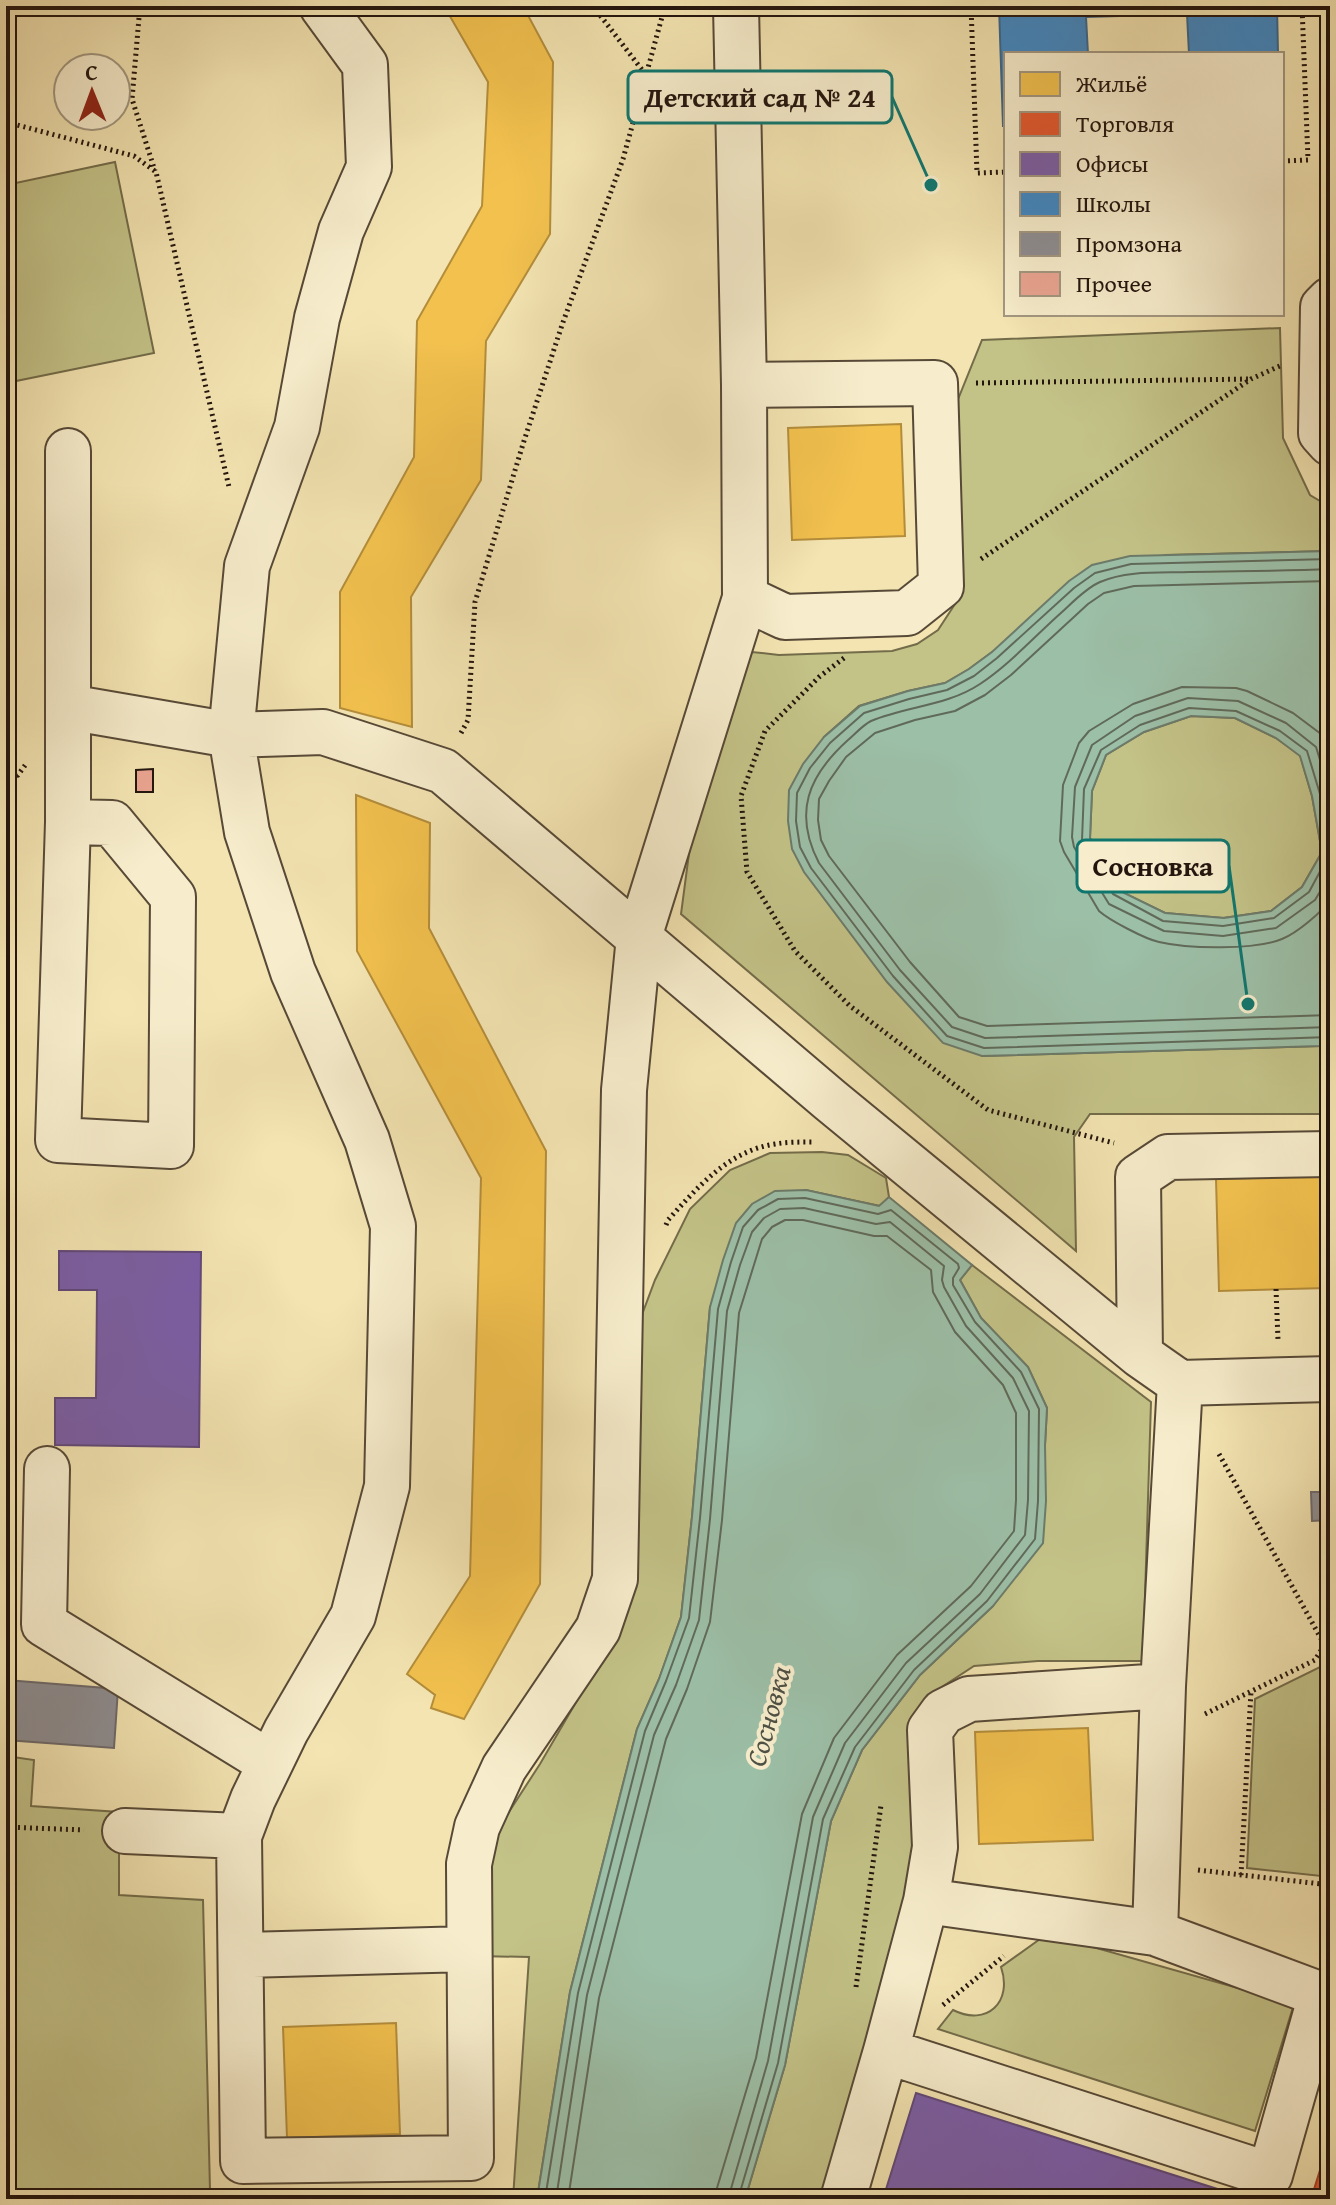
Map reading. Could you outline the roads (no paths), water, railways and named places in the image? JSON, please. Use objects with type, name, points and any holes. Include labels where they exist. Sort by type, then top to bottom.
[{"type":"lane","points":[[322,6],[365,65],[369,167],[341,231],[317,318],[297,427],[247,566],[231,735],[247,832],[293,972],[367,1140],[393,1226],[387,1486],[353,1616],[286,1731],[239,1836],[243,2161],[471,2158],[469,1864],[477,1827],[504,1768],[598,1629],[615,1579],[624,1090],[639,937],[745,598],[736,6]]},
{"type":"lane","points":[[1330,300],[1323,307],[1321,433],[1330,443]]},
{"type":"lane","points":[[744,385],[935,383],[941,586],[907,613],[785,617],[745,598]]},
{"type":"lane","points":[[68,451],[68,822],[58,1140],[171,1146],[173,897],[112,823],[68,822]]},
{"type":"lane","points":[[68,707],[231,735],[323,732],[443,771],[830,1100],[1140,1355],[1180,1383],[1330,1379]]},
{"type":"lane","points":[[1140,1355],[1138,1177],[1168,1157],[1330,1154]]},
{"type":"lane","points":[[1155,1933],[1163,1686],[1180,1383]]},
{"type":"lane","points":[[47,1469],[44,1624],[270,1763]]},
{"type":"lane","points":[[843,2199],[926,1901],[935,1847],[930,1730],[943,1712],[969,1699],[1163,1686]]},
{"type":"lane","points":[[125,1831],[239,1836]]},
{"type":"lane","points":[[886,2051],[1270,2175],[1325,1997],[1155,1933],[926,1901]]},
{"type":"lane","points":[[242,1955],[469,1949]]},
{"type":"water","points":[[1330,551],[1330,1044],[982,1056],[943,1043],[887,982],[804,872],[792,849],[788,821],[789,790],[803,764],[824,737],[860,706],[945,683],[969,669],[992,652],[1069,581],[1092,565],[1130,556]],"holes":[[[1191,716],[1235,718],[1276,738],[1300,756],[1312,796],[1322,852],[1302,887],[1271,911],[1224,918],[1165,913],[1120,891],[1090,838],[1092,791],[1106,755],[1144,732]]]},
{"type":"water","points":[[806,1190],[879,1206],[889,1197],[972,1265],[960,1280],[981,1318],[1028,1367],[1047,1408],[1043,1543],[993,1606],[920,1675],[862,1750],[831,1821],[785,2065],[745,2199],[537,2199],[570,1992],[637,1729],[681,1617],[710,1307],[736,1223],[752,1204],[775,1191]]},
{"type":"place","name":"Детский сад № 24","points":[[931,185]]},
{"type":"place","name":"Сосновка","points":[[1248,1004]]}]
